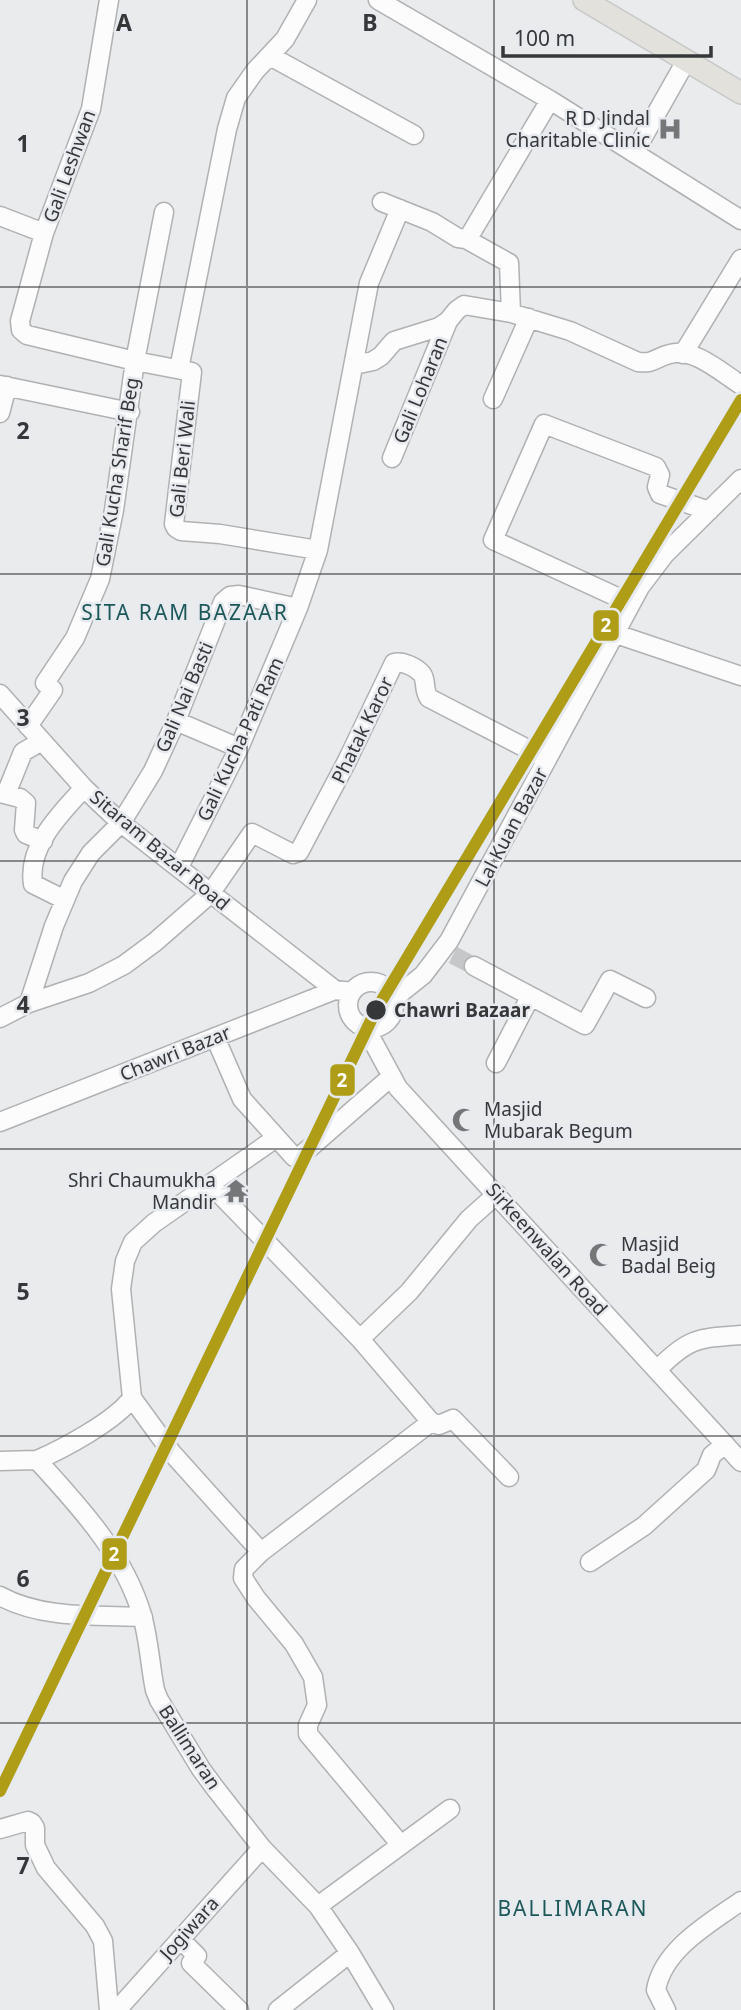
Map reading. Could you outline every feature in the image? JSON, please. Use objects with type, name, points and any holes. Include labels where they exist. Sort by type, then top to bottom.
[{"type":"main road","points":[[584,0],[741,93]]},
{"type":"street","name":"Gali Leshwan","points":[[21,330],[20,320],[44,233],[91,109],[109,0]]},
{"type":"street","points":[[186,370],[227,129],[236,98],[298,19],[307,0]]},
{"type":"street","points":[[378,0],[550,100],[741,220]]},
{"type":"street","points":[[270,57],[414,135]]},
{"type":"street","points":[[634,153],[686,61]]},
{"type":"street","points":[[466,239],[550,100]]},
{"type":"street","points":[[382,202],[458,238],[466,239],[509,263],[511,313]]},
{"type":"street","name":"Gali Kucha Pati Ram","points":[[179,867],[239,748],[298,608],[318,550],[369,284],[401,209]]},
{"type":"street","points":[[135,361],[164,212]]},
{"type":"street","points":[[0,216],[44,233]]},
{"type":"street","points":[[683,354],[741,259]]},
{"type":"street","points":[[354,365],[373,361],[394,341],[439,327],[464,305],[511,313],[570,331],[638,362],[648,363],[670,354],[693,356],[741,385]]},
{"type":"street","points":[[493,399],[530,318]]},
{"type":"street","name":"Gali Loharan","points":[[392,458],[448,321]]},
{"type":"street","name":"Gali Kucha Sharif Beg","points":[[21,330],[27,335],[135,361],[186,370]]},
{"type":"street","name":"Gali Kucha Sharif Beg","points":[[28,726],[53,690],[45,684],[75,638],[100,579],[130,412],[135,361]]},
{"type":"street","name":"Gali Beri Wali","points":[[186,370],[174,523],[176,528],[318,550]]},
{"type":"street","points":[[0,413],[3,385],[130,412]]},
{"type":"street","points":[[629,603],[493,540],[544,424],[656,467],[660,475],[657,487],[660,494],[709,511]]},
{"type":"street","name":"Lal Kuan Bazar","points":[[393,999],[448,952],[629,603],[665,554],[741,479]]},
{"type":"street","name":"Gali Nai Basti","points":[[29,1003],[65,900],[91,853],[121,822],[153,771],[176,721],[223,602],[230,596],[239,595],[298,608]]},
{"type":"street","points":[[613,633],[741,676]]},
{"type":"street","name":"Phatak Karor","points":[[210,894],[252,833],[293,854],[299,852],[348,761],[394,663],[398,661],[421,673],[424,677],[425,693],[429,698],[547,759]]},
{"type":"street","name":"Sitaram Bazar Road","points":[[4,705],[28,726],[84,788],[121,822],[210,894],[343,991]]},
{"type":"street","points":[[176,721],[239,748]]},
{"type":"street","points":[[42,741],[23,752],[3,793],[20,798],[26,803],[24,830],[30,837],[43,841]]},
{"type":"street","points":[[65,900],[33,884],[32,876],[43,841],[52,824],[84,788]]},
{"type":"street","points":[[0,1018],[29,1003],[89,983],[124,965],[175,926],[210,894]]},
{"type":"street","points":[[474,966],[585,1025],[610,980],[646,998]]},
{"type":"street","points":[[377,983],[390,992],[393,999],[393,1007],[387,1021],[373,1028],[365,1027],[352,1019],[348,999],[343,991],[361,984],[377,983]]},
{"type":"street","name":"Chawri Bazar","points":[[0,1122],[215,1037],[343,991]]},
{"type":"street","points":[[496,1063],[530,997]]},
{"type":"street","name":"Sirkeenwalan Road","points":[[365,1027],[398,1088],[741,1462]]},
{"type":"street","points":[[215,1037],[242,1099],[294,1157],[302,1156],[391,1077]]},
{"type":"street","points":[[261,1552],[172,1453],[132,1398],[121,1289],[125,1261],[133,1242],[154,1223],[276,1138]]},
{"type":"street","points":[[211,1185],[360,1339],[431,1422],[439,1425],[453,1419],[509,1477]]},
{"type":"street","points":[[360,1339],[409,1292],[469,1219],[498,1194]]},
{"type":"street","points":[[657,1370],[677,1350],[703,1337],[741,1335]]},
{"type":"street","points":[[0,1461],[37,1460],[60,1450],[117,1412],[132,1398]]},
{"type":"street","points":[[401,1845],[307,1731],[317,1705],[313,1677],[294,1644],[243,1578],[244,1569],[261,1552],[431,1422]]},
{"type":"street","points":[[590,1562],[643,1526],[706,1470],[712,1455],[725,1444]]},
{"type":"street","name":"Ballimaran","points":[[37,1460],[80,1507],[131,1583],[143,1617],[155,1690],[201,1769],[262,1848],[318,1906],[384,2010]]},
{"type":"street","points":[[0,1596],[27,1608],[73,1614],[143,1617]]},
{"type":"street","points":[[318,1906],[450,1809]]},
{"type":"street","points":[[0,1829],[28,1821],[32,1823],[35,1828],[35,1845],[46,1868],[95,1926],[105,1948],[109,2010]]},
{"type":"street","name":"Jogiwara","points":[[117,2010],[262,1848]]},
{"type":"street","points":[[666,2010],[656,1990],[658,1980],[671,1958],[698,1931],[741,1901]]},
{"type":"street","points":[[180,1939],[197,1956],[191,1963],[239,2010]]},
{"type":"street","points":[[278,2010],[350,1953]]},
{"type":"tunnel","points":[[453,955],[474,966]]},
{"type":"transit line","name":"2","points":[[0,1791],[376,1010],[741,400]]},
{"type":"place","name":"R D Jindal Charitable Clinic","points":[[670,129]]},
{"type":"place","name":"Chawri Bazaar","points":[[376,1010]]},
{"type":"place","name":"Masjid Mubarak Begum","points":[[464,1120]]},
{"type":"place","name":"Shri Chaumukha Mandir","points":[[236,1191]]},
{"type":"place","name":"Masjid Badal Beig","points":[[601,1255]]},
{"type":"district","name":"SITA RAM BAZAAR","points":[[185,613]]},
{"type":"district","name":"BALLIMARAN","points":[[573,1909]]}]
